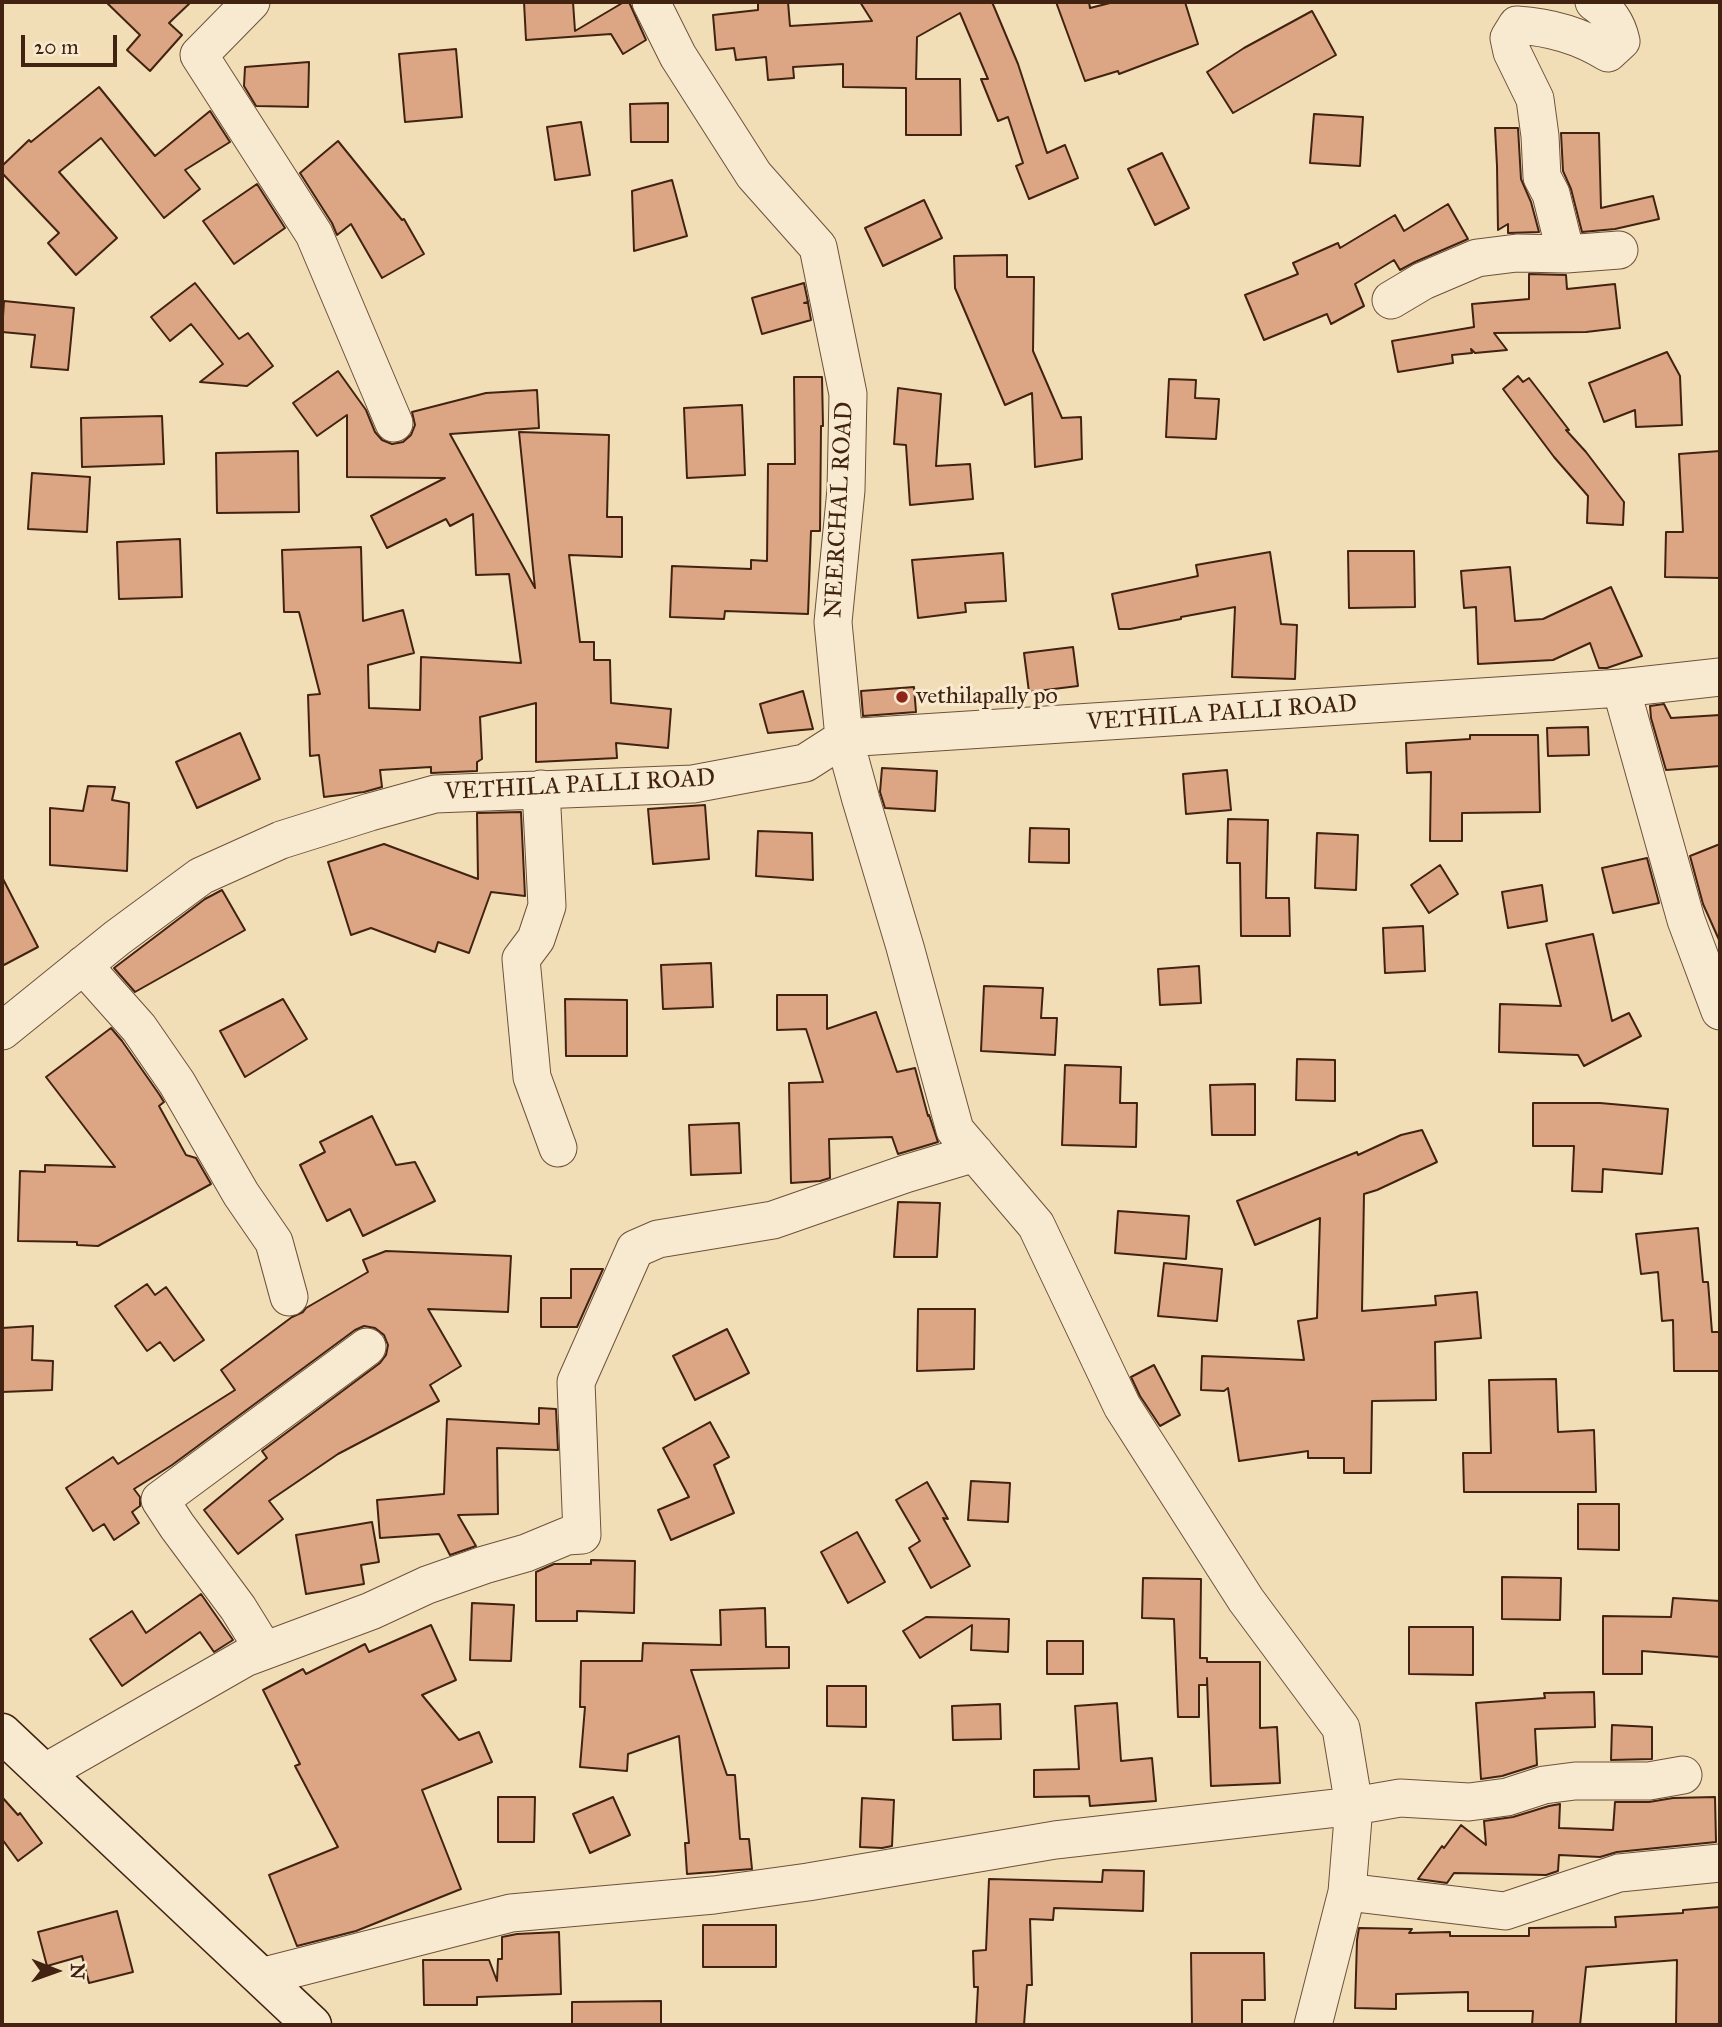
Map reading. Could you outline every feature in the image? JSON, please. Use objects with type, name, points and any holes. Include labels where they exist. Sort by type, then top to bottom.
[{"type":"street","points":[[251,2],[199,55],[314,234],[394,423]]},
{"type":"street","name":"NEERCHAL ROAD","points":[[651,2],[678,56],[754,176],[818,247],[848,394],[846,490],[833,622],[844,738],[955,1130],[1036,1225],[1122,1406],[1245,1600],[1341,1728],[1354,1806],[1347,1892],[1313,2025]]},
{"type":"street","points":[[1566,254],[1551,194],[1542,177],[1535,99],[1512,52],[1509,38],[1517,25],[1536,26],[1572,35],[1608,52],[1621,41],[1618,26],[1604,8],[1594,2]]},
{"type":"street","points":[[1391,300],[1423,281],[1477,258],[1517,253],[1566,254],[1619,250]]},
{"type":"street","name":"VETHILA PALLI ROAD","points":[[2,1030],[201,876],[281,840],[435,794],[693,784],[805,763],[844,738],[1621,688],[1720,677]]},
{"type":"street","points":[[1621,688],[1686,920],[1720,1011]]},
{"type":"street","points":[[541,789],[547,906],[536,939],[521,959],[532,1077],[558,1147]]},
{"type":"street","points":[[83,965],[138,1028],[177,1083],[241,1194],[274,1242],[289,1297]]},
{"type":"street","points":[[44,1773],[244,1658],[371,1611],[427,1585],[526,1553],[567,1536],[582,1535],[576,1382],[635,1249],[658,1239],[773,1220],[892,1178],[975,1153]]},
{"type":"street","points":[[264,1650],[239,1608],[177,1527],[160,1500],[367,1348]]},
{"type":"street","points":[[2,1733],[312,2025]]},
{"type":"street","points":[[261,1978],[511,1913],[714,1895],[808,1882],[1055,1840],[1354,1806],[1400,1798],[1469,1802],[1507,1797],[1544,1784],[1575,1781],[1649,1781],[1683,1775]]},
{"type":"street","points":[[1347,1892],[1505,1911],[1619,1873],[1720,1863]]},
{"type":"building","points":[[106,2],[191,2],[169,23],[182,35],[150,71],[127,50],[140,35]]},
{"type":"building","points":[[524,2],[573,2],[575,31],[624,2],[629,2],[646,40],[623,54],[611,34],[526,40]]},
{"type":"building","points":[[758,2],[788,2],[790,26],[872,21],[860,2],[992,2],[1018,64],[1047,153],[1065,145],[1078,178],[1029,199],[1016,166],[1023,163],[1008,117],[998,121],[981,79],[988,79],[960,13],[917,37],[916,79],[960,79],[961,135],[906,135],[906,88],[843,87],[843,64],[793,67],[794,78],[768,80],[766,57],[736,60],[734,48],[716,50],[713,15],[758,10]]},
{"type":"building","points":[[1056,2],[1089,2],[1090,8],[1114,2],[1185,2],[1198,44],[1119,74],[1118,71],[1085,81]]},
{"type":"building","points":[[1312,11],[1336,55],[1233,113],[1207,72],[1244,48]]},
{"type":"building","points":[[456,49],[462,117],[405,122],[399,54]]},
{"type":"building","points":[[309,62],[308,107],[256,106],[244,86],[245,67]]},
{"type":"building","points":[[99,87],[155,156],[210,111],[230,142],[185,170],[200,189],[164,218],[101,138],[59,172],[117,238],[76,275],[48,243],[59,233],[2,173],[2,166],[29,140],[31,142]]},
{"type":"building","points":[[668,103],[668,142],[631,142],[630,104]]},
{"type":"building","points":[[1314,114],[1363,117],[1360,166],[1310,163]]},
{"type":"building","points":[[581,122],[590,175],[555,180],[547,127]]},
{"type":"building","points":[[1495,128],[1518,128],[1521,179],[1539,232],[1508,233],[1508,224],[1498,230]]},
{"type":"building","points":[[1561,133],[1599,133],[1601,208],[1653,196],[1659,219],[1615,229],[1582,232],[1571,189],[1563,171]]},
{"type":"building","points":[[338,141],[402,220],[404,219],[424,254],[382,278],[351,224],[337,235],[300,173]]},
{"type":"building","points":[[1162,153],[1189,208],[1155,225],[1128,169]]},
{"type":"building","points":[[672,180],[687,236],[634,251],[632,191]]},
{"type":"building","points":[[257,184],[285,228],[234,264],[203,221]]},
{"type":"building","points":[[924,200],[942,238],[883,266],[865,228]]},
{"type":"building","points":[[1448,204],[1468,239],[1400,270],[1394,260],[1355,284],[1364,306],[1331,324],[1327,314],[1264,340],[1245,295],[1298,274],[1293,263],[1338,243],[1340,248],[1395,215],[1404,231]]},
{"type":"building","points":[[1007,255],[1007,277],[1034,277],[1033,351],[1062,418],[1081,417],[1082,459],[1035,467],[1032,393],[1005,405],[955,288],[954,256]]},
{"type":"building","points":[[1529,274],[1566,275],[1567,289],[1615,284],[1620,328],[1586,332],[1494,333],[1507,350],[1475,353],[1471,349],[1472,353],[1452,355],[1453,363],[1398,372],[1392,341],[1474,327],[1472,304],[1529,299]]},
{"type":"building","points":[[195,283],[239,339],[248,333],[273,366],[247,386],[200,382],[223,364],[191,324],[170,341],[151,317]]},
{"type":"building","points":[[804,283],[808,302],[804,303],[808,303],[811,320],[762,334],[752,298]]},
{"type":"building","points":[[4,301],[74,308],[68,370],[31,367],[35,335],[2,332]]},
{"type":"building","points":[[1667,352],[1680,376],[1682,425],[1636,427],[1635,410],[1604,422],[1589,383]]},
{"type":"building","points":[[338,371],[366,410],[375,432],[382,440],[392,444],[403,442],[411,435],[415,425],[412,412],[486,393],[537,390],[539,428],[450,434],[535,588],[519,432],[609,435],[607,517],[622,517],[622,557],[569,555],[580,642],[594,642],[594,660],[610,660],[611,703],[671,709],[668,748],[616,743],[617,758],[536,762],[536,703],[480,717],[482,759],[477,762],[477,771],[431,773],[431,767],[380,770],[382,787],[324,797],[319,755],[310,756],[308,695],[320,694],[299,612],[284,612],[282,550],[361,547],[363,621],[403,610],[414,653],[368,665],[369,708],[420,710],[421,657],[521,663],[509,574],[476,575],[473,514],[450,526],[446,519],[387,548],[371,516],[445,478],[347,477],[347,415],[317,436],[293,403]]},
{"type":"building","points":[[1518,376],[1523,382],[1529,378],[1569,430],[1566,430],[1624,502],[1623,525],[1587,523],[1588,496],[1554,457],[1503,389]]},
{"type":"building","points":[[794,377],[822,377],[820,531],[811,531],[808,614],[725,611],[724,619],[670,617],[672,566],[751,569],[751,560],[767,561],[768,464],[795,464]]},
{"type":"building","points":[[1169,379],[1196,380],[1195,398],[1219,399],[1216,439],[1166,437]]},
{"type":"building","points":[[898,388],[941,394],[936,466],[970,464],[973,499],[910,505],[906,445],[894,444]]},
{"type":"building","points":[[742,405],[745,475],[687,478],[684,408]]},
{"type":"building","points":[[162,416],[164,464],[82,467],[81,418]]},
{"type":"building","points":[[298,451],[299,512],[217,513],[216,453]]},
{"type":"building","points":[[1720,451],[1720,578],[1665,577],[1666,532],[1683,532],[1679,454]]},
{"type":"building","points":[[32,473],[90,477],[87,532],[28,529]]},
{"type":"building","points":[[180,539],[182,597],[119,599],[117,542]]},
{"type":"building","points":[[1348,551],[1414,551],[1415,607],[1349,608]]},
{"type":"building","points":[[1270,552],[1281,624],[1297,625],[1295,679],[1232,677],[1235,607],[1119,629],[1112,594],[1198,576],[1196,565]]},
{"type":"building","points":[[1003,553],[1006,601],[965,603],[966,612],[918,618],[912,560]]},
{"type":"building","points":[[1510,567],[1515,621],[1543,619],[1611,587],[1642,656],[1607,668],[1599,668],[1590,643],[1553,660],[1478,664],[1476,607],[1464,608],[1461,571]]},
{"type":"building","points":[[1073,647],[1078,686],[1029,692],[1024,653]]},
{"type":"building","points":[[914,687],[916,712],[863,716],[861,691]]},
{"type":"building","points":[[803,691],[813,729],[768,733],[760,704]]},
{"type":"building","points":[[1664,704],[1671,718],[1720,715],[1720,766],[1666,770],[1650,706]]},
{"type":"building","points":[[1588,727],[1589,755],[1548,756],[1547,728]]},
{"type":"building","points":[[240,733],[260,779],[197,808],[176,762]]},
{"type":"building","points":[[1470,735],[1538,735],[1540,812],[1462,813],[1462,841],[1430,841],[1431,772],[1407,773],[1406,743],[1470,739]]},
{"type":"building","points":[[882,768],[937,771],[935,811],[885,808],[880,792]]},
{"type":"building","points":[[1227,770],[1231,810],[1186,814],[1183,774]]},
{"type":"building","points":[[88,786],[115,787],[112,800],[129,803],[127,871],[50,865],[50,808],[83,811]]},
{"type":"building","points":[[705,805],[709,859],[653,864],[648,809]]},
{"type":"building","points":[[521,812],[525,896],[491,892],[469,953],[438,942],[435,952],[371,928],[351,935],[328,862],[384,844],[478,879],[477,813]]},
{"type":"building","points":[[1228,819],[1268,820],[1266,898],[1289,898],[1290,936],[1241,936],[1240,863],[1227,863]]},
{"type":"building","points":[[1030,828],[1069,829],[1069,863],[1029,862]]},
{"type":"building","points":[[758,831],[812,833],[813,880],[756,876]]},
{"type":"building","points":[[1317,833],[1358,835],[1356,890],[1315,888]]},
{"type":"building","points":[[1720,844],[1720,942],[1703,904],[1690,856]]},
{"type":"building","points":[[1647,858],[1659,903],[1613,913],[1602,868]]},
{"type":"building","points":[[1440,865],[1458,894],[1429,913],[1411,885]]},
{"type":"building","points":[[2,877],[38,947],[2,966]]},
{"type":"building","points":[[1542,885],[1547,921],[1508,928],[1502,892]]},
{"type":"building","points":[[222,890],[245,930],[135,992],[114,968],[205,899]]},
{"type":"building","points":[[1423,926],[1425,971],[1385,973],[1383,928]]},
{"type":"building","points":[[1593,934],[1612,1021],[1629,1013],[1641,1036],[1584,1066],[1578,1055],[1499,1052],[1500,1004],[1561,1006],[1546,944]]},
{"type":"building","points":[[711,963],[713,1007],[663,1009],[661,965]]},
{"type":"building","points":[[1199,966],[1201,1003],[1160,1005],[1158,969]]},
{"type":"building","points":[[984,986],[1043,988],[1041,1018],[1057,1018],[1055,1055],[981,1051]]},
{"type":"building","points":[[777,995],[827,995],[827,1029],[876,1012],[897,1072],[915,1068],[938,1142],[898,1154],[892,1137],[829,1139],[830,1178],[791,1183],[789,1083],[823,1082],[806,1029],[777,1030]]},
{"type":"building","points":[[283,999],[307,1039],[245,1077],[220,1031]]},
{"type":"building","points":[[565,999],[627,1000],[627,1056],[566,1056]]},
{"type":"building","points":[[111,1028],[164,1102],[159,1106],[186,1155],[196,1158],[211,1184],[98,1246],[77,1245],[77,1242],[18,1241],[20,1171],[45,1172],[45,1165],[115,1167],[46,1077]]},
{"type":"building","points":[[1297,1059],[1335,1060],[1335,1101],[1296,1100]]},
{"type":"building","points":[[1065,1065],[1121,1067],[1120,1103],[1137,1103],[1136,1147],[1062,1145]]},
{"type":"building","points":[[1255,1084],[1255,1135],[1212,1135],[1210,1085]]},
{"type":"building","points":[[1533,1103],[1600,1103],[1668,1109],[1662,1174],[1603,1169],[1602,1192],[1572,1191],[1574,1146],[1533,1146]]},
{"type":"building","points":[[372,1116],[396,1165],[415,1162],[435,1201],[363,1236],[350,1209],[327,1221],[300,1165],[325,1152],[320,1142]]},
{"type":"building","points":[[739,1123],[741,1173],[691,1175],[689,1125]]},
{"type":"building","points":[[1422,1130],[1437,1162],[1364,1194],[1362,1311],[1436,1305],[1435,1296],[1477,1292],[1481,1338],[1435,1342],[1436,1400],[1372,1401],[1371,1473],[1344,1473],[1344,1458],[1308,1458],[1308,1451],[1239,1461],[1228,1388],[1224,1391],[1201,1390],[1202,1356],[1304,1360],[1298,1321],[1317,1318],[1320,1218],[1255,1245],[1237,1201],[1357,1152],[1358,1155],[1401,1135]]},
{"type":"building","points":[[898,1202],[940,1203],[937,1257],[894,1257]]},
{"type":"building","points":[[1118,1211],[1189,1216],[1186,1259],[1115,1253]]},
{"type":"building","points":[[1698,1228],[1703,1282],[1708,1282],[1712,1332],[1720,1332],[1720,1371],[1674,1371],[1673,1320],[1662,1321],[1658,1272],[1641,1274],[1636,1234]]},
{"type":"building","points":[[386,1251],[511,1256],[508,1312],[428,1309],[461,1366],[430,1385],[439,1401],[338,1454],[269,1501],[283,1519],[238,1554],[204,1510],[267,1458],[262,1451],[380,1363],[386,1355],[388,1345],[384,1335],[375,1328],[364,1326],[172,1465],[134,1489],[140,1497],[140,1506],[132,1512],[139,1523],[114,1540],[104,1524],[93,1531],[66,1488],[113,1457],[118,1464],[235,1390],[221,1370],[292,1317],[368,1272],[363,1260]]},
{"type":"building","points":[[1164,1263],[1222,1269],[1217,1321],[1158,1316]]},
{"type":"building","points":[[571,1269],[603,1269],[577,1327],[541,1327],[541,1298],[571,1298]]},
{"type":"building","points":[[147,1284],[155,1295],[166,1287],[204,1340],[174,1361],[160,1342],[147,1351],[115,1306]]},
{"type":"building","points":[[918,1309],[975,1309],[974,1369],[917,1371]]},
{"type":"building","points":[[33,1326],[32,1360],[53,1361],[52,1390],[2,1392],[2,1328]]},
{"type":"building","points":[[727,1329],[749,1373],[695,1400],[673,1356]]},
{"type":"building","points":[[1154,1365],[1180,1415],[1160,1426],[1131,1377]]},
{"type":"building","points":[[1556,1379],[1558,1432],[1594,1430],[1596,1492],[1464,1492],[1463,1453],[1491,1453],[1489,1380]]},
{"type":"building","points":[[539,1408],[556,1409],[558,1450],[497,1448],[498,1514],[458,1515],[476,1546],[450,1555],[439,1534],[380,1538],[377,1500],[444,1494],[447,1419],[539,1424]]},
{"type":"building","points":[[710,1422],[729,1457],[714,1465],[734,1513],[671,1540],[658,1510],[689,1497],[663,1448]]},
{"type":"building","points":[[971,1481],[1010,1483],[1008,1522],[968,1520]]},
{"type":"building","points":[[927,1482],[948,1519],[943,1518],[970,1566],[931,1588],[909,1548],[920,1541],[896,1500]]},
{"type":"building","points":[[1578,1504],[1619,1504],[1619,1550],[1578,1549]]},
{"type":"building","points":[[372,1522],[379,1562],[361,1565],[364,1584],[306,1594],[296,1535]]},
{"type":"building","points":[[857,1532],[885,1582],[848,1603],[821,1552]]},
{"type":"building","points":[[591,1560],[635,1561],[634,1613],[577,1611],[577,1621],[536,1621],[536,1572],[554,1564],[591,1564]]},
{"type":"building","points":[[1502,1577],[1561,1578],[1560,1620],[1502,1619]]},
{"type":"building","points":[[1143,1578],[1201,1579],[1200,1658],[1207,1658],[1207,1662],[1260,1662],[1260,1728],[1277,1727],[1280,1783],[1211,1786],[1207,1678],[1207,1685],[1199,1685],[1199,1717],[1178,1717],[1174,1619],[1142,1618]]},
{"type":"building","points":[[201,1594],[233,1640],[214,1652],[200,1632],[122,1686],[90,1639],[132,1611],[146,1633]]},
{"type":"building","points":[[1673,1598],[1720,1601],[1720,1657],[1642,1651],[1642,1674],[1603,1674],[1603,1616],[1671,1617]]},
{"type":"building","points":[[472,1603],[514,1605],[511,1661],[470,1660]]},
{"type":"building","points":[[765,1608],[766,1647],[789,1647],[789,1668],[691,1670],[727,1775],[735,1775],[740,1839],[749,1839],[752,1869],[687,1874],[685,1843],[689,1843],[679,1736],[628,1754],[627,1771],[580,1767],[585,1707],[580,1707],[581,1661],[642,1661],[643,1643],[721,1645],[720,1610]]},
{"type":"building","points":[[926,1617],[1009,1619],[1008,1652],[971,1650],[972,1625],[920,1658],[903,1631]]},
{"type":"building","points":[[431,1625],[456,1680],[422,1695],[459,1740],[479,1732],[492,1762],[422,1790],[461,1889],[356,1931],[297,1946],[269,1875],[338,1847],[295,1766],[300,1764],[263,1690],[303,1669],[306,1674],[365,1644],[369,1652]]},
{"type":"building","points":[[1409,1627],[1473,1627],[1473,1675],[1409,1674]]},
{"type":"building","points":[[1047,1641],[1083,1641],[1083,1674],[1047,1674]]},
{"type":"building","points":[[827,1686],[866,1686],[866,1727],[827,1726]]},
{"type":"building","points":[[1594,1692],[1595,1727],[1535,1729],[1537,1765],[1502,1776],[1481,1779],[1476,1703],[1545,1698],[1544,1693]]},
{"type":"building","points":[[1117,1703],[1121,1761],[1152,1758],[1156,1801],[1090,1806],[1089,1796],[1034,1797],[1034,1770],[1079,1769],[1075,1706]]},
{"type":"building","points":[[1000,1704],[1001,1739],[953,1740],[952,1706]]},
{"type":"building","points":[[1612,1725],[1652,1727],[1652,1759],[1611,1760]]},
{"type":"building","points":[[2,1797],[18,1815],[20,1813],[42,1843],[18,1861],[2,1839]]},
{"type":"building","points":[[498,1797],[535,1797],[534,1842],[498,1842]]},
{"type":"building","points":[[613,1797],[630,1835],[590,1853],[573,1814]]},
{"type":"building","points":[[1715,1797],[1716,1842],[1617,1852],[1600,1857],[1559,1855],[1558,1871],[1546,1875],[1454,1873],[1447,1883],[1418,1879],[1461,1825],[1486,1845],[1484,1821],[1513,1817],[1549,1806],[1560,1804],[1559,1828],[1613,1830],[1615,1802]]},
{"type":"building","points":[[862,1798],[894,1800],[892,1846],[860,1847]]},
{"type":"building","points":[[1103,1870],[1144,1871],[1143,1911],[1054,1908],[1053,1920],[1030,1919],[1032,1985],[1027,1985],[1024,2025],[976,2025],[978,1987],[974,1987],[973,1951],[986,1950],[989,1879],[1102,1882]]},
{"type":"building","points":[[1720,1907],[1720,2025],[1676,2025],[1677,1960],[1586,1967],[1580,2025],[1532,2025],[1533,2011],[1468,2011],[1468,1992],[1396,1994],[1396,2009],[1355,2008],[1359,1928],[1412,1929],[1409,1933],[1450,1932],[1450,1936],[1529,1936],[1529,1928],[1616,1927],[1615,1917],[1683,1913],[1683,1910]]},
{"type":"building","points":[[117,1911],[133,1972],[89,1983],[82,1956],[47,1966],[38,1932]]},
{"type":"building","points":[[703,1925],[776,1925],[776,1967],[703,1967]]},
{"type":"building","points":[[559,1932],[561,1994],[477,1997],[477,2005],[424,2005],[423,1960],[489,1960],[497,1981],[498,1959],[502,1959],[502,1937]]},
{"type":"building","points":[[1191,1953],[1264,1953],[1265,2000],[1242,2000],[1242,2025],[1192,2025]]},
{"type":"building","points":[[661,2001],[661,2025],[572,2025],[572,2002]]},
{"type":"place","name":"vethilapally po","points":[[902,697]]}]
